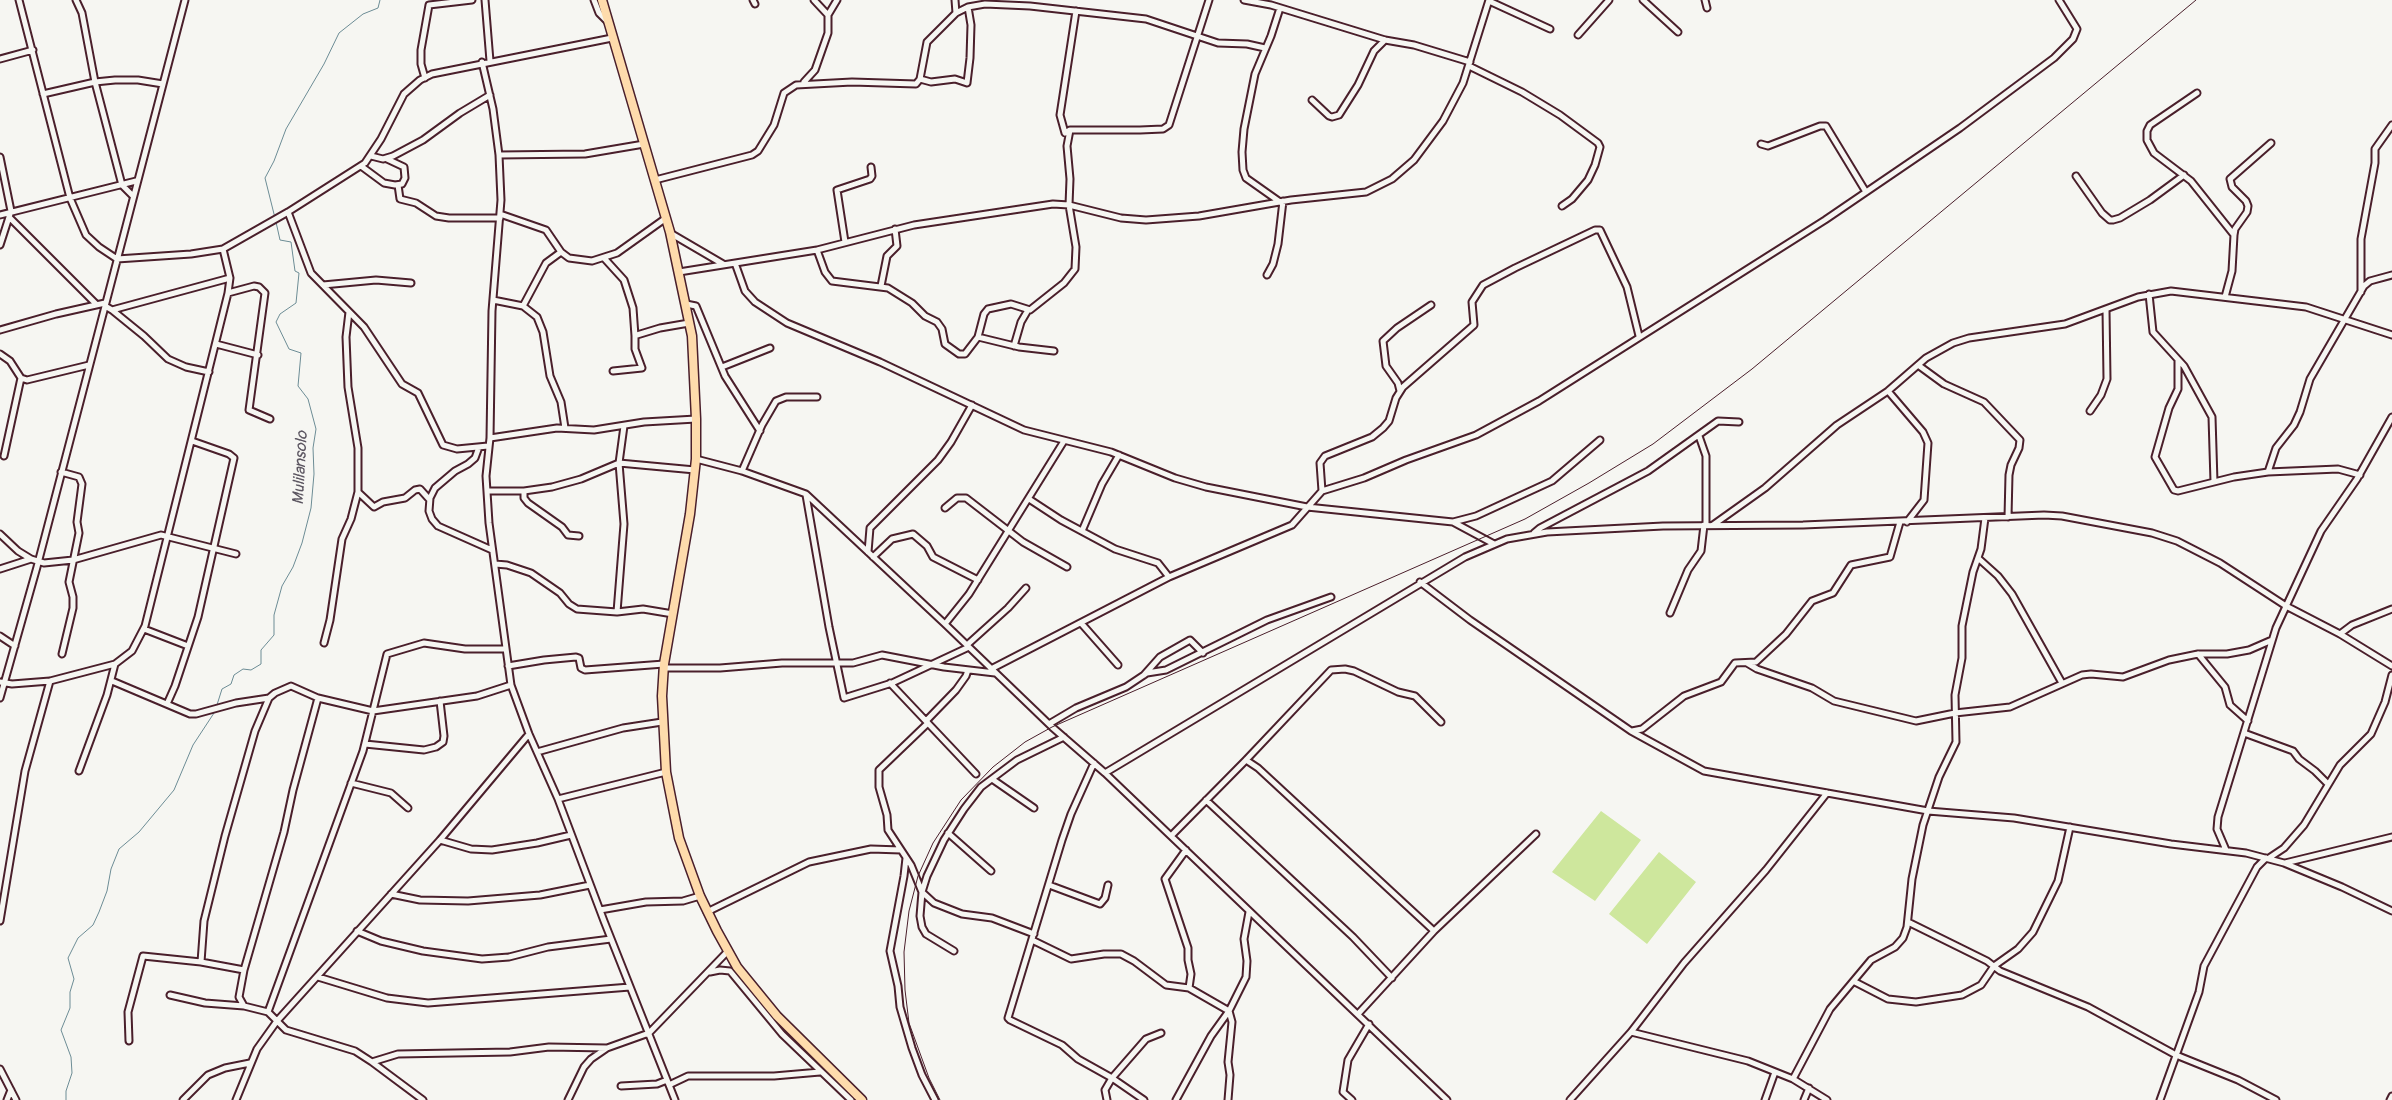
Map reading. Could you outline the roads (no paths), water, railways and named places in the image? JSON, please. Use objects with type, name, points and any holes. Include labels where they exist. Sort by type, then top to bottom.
[{"type":"main road","points":[[602,0],[670,232],[686,304],[693,355],[696,459],[690,514],[664,666],[662,722],[666,772],[679,838],[707,912],[728,951],[749,983],[777,1016],[862,1100]]},
{"type":"street","points":[[19,0],[70,198],[86,235],[99,248],[117,259],[191,254],[224,249],[288,212],[361,166],[371,156],[404,94],[425,78],[452,68],[612,38]]},
{"type":"street","points":[[76,0],[82,13],[95,82],[122,185],[132,195]]},
{"type":"street","points":[[0,698],[2,682],[15,646],[38,561],[132,195],[185,0]]},
{"type":"street","points":[[425,78],[421,64],[421,50],[429,5],[439,2],[472,0]]},
{"type":"street","points":[[485,0],[490,61]]},
{"type":"street","points":[[594,0],[599,13],[608,22]]},
{"type":"street","points":[[814,0],[828,15]]},
{"type":"street","points":[[804,82],[816,67],[828,33],[828,15],[838,0]]},
{"type":"street","points":[[955,0],[956,13]]},
{"type":"street","points":[[1068,132],[1163,129],[1169,125],[1209,0]]},
{"type":"street","points":[[1244,0],[1280,8],[1385,40],[1405,42],[1469,64],[1522,92],[1588,134],[1600,148],[1597,159],[1588,180],[1572,199],[1562,206]]},
{"type":"street","points":[[1578,35],[1609,0]]},
{"type":"street","points":[[1644,0],[1678,32]]},
{"type":"street","points":[[1705,0],[1707,8]]},
{"type":"street","points":[[508,666],[576,657],[579,658],[581,668],[585,670],[664,666],[720,668],[782,663],[853,663],[882,656],[968,670],[993,671],[1169,577],[1292,525],[1322,491],[1364,478],[1494,426],[1539,402],[1866,192],[1960,128],[2063,50],[2073,38],[2077,29],[2059,0]]},
{"type":"street","points":[[680,272],[817,250],[895,229],[976,214],[1053,204],[1069,205],[1121,218],[1146,220],[1199,216],[1282,202],[1366,192],[1392,179],[1414,160],[1443,121],[1463,83],[1489,1],[1550,29]]},
{"type":"street","points":[[655,180],[744,157],[758,151],[774,125],[784,93],[788,89],[804,82],[916,84],[920,79],[927,42],[956,13],[968,7],[998,4],[1146,19],[1218,43],[1247,44],[1265,48]]},
{"type":"street","points":[[920,79],[931,82],[956,80],[967,83],[971,25],[968,7]]},
{"type":"street","points":[[1280,8],[1255,74],[1242,144],[1243,170],[1251,183],[1282,202]]},
{"type":"street","points":[[1014,346],[1021,322],[1028,310],[1032,309],[1064,283],[1075,270],[1076,247],[1069,205],[1068,132],[1060,115],[1076,12]]},
{"type":"street","points":[[1312,100],[1329,116],[1339,115],[1358,85],[1374,51],[1385,40]]},
{"type":"street","points":[[0,60],[33,50]]},
{"type":"street","points":[[482,62],[490,95],[499,155],[500,216],[490,353],[490,438],[486,464],[487,491],[492,550],[511,685],[529,734],[558,799],[611,939],[676,1100]]},
{"type":"street","points":[[43,94],[95,82],[138,80],[163,84]]},
{"type":"street","points":[[2197,93],[2150,125],[2147,131],[2148,146],[2154,153],[2184,175],[2234,235]]},
{"type":"street","points":[[387,159],[423,140],[450,120],[490,95]]},
{"type":"street","points":[[2361,293],[2361,239],[2375,163],[2375,149],[2392,125]]},
{"type":"street","points":[[1761,144],[1768,146],[1820,126],[1826,126],[1866,192]]},
{"type":"street","points":[[2225,297],[2233,265],[2234,235],[2237,225],[2247,212],[2248,206],[2246,201],[2232,187],[2230,179],[2272,143]]},
{"type":"street","points":[[499,155],[585,154],[644,144]]},
{"type":"street","points":[[361,166],[384,183],[398,185],[404,182],[404,167],[387,159],[371,156]]},
{"type":"street","points":[[0,157],[10,214],[0,245]]},
{"type":"street","points":[[845,242],[837,190],[870,178],[872,176],[871,167]]},
{"type":"street","points":[[2076,176],[2102,213],[2110,220],[2113,220],[2150,200],[2184,175]]},
{"type":"street","points":[[0,215],[136,181]]},
{"type":"street","points":[[398,185],[400,199],[416,203],[436,216],[449,218],[500,216],[546,230],[561,252],[574,259],[592,260],[604,258],[629,246],[666,218]]},
{"type":"street","points":[[1267,275],[1273,264],[1278,244],[1282,202]]},
{"type":"street","points":[[288,212],[311,273],[364,326],[402,384],[418,393],[443,445],[458,449],[488,446]]},
{"type":"street","points":[[10,214],[96,304]]},
{"type":"street","points":[[881,286],[887,256],[897,246],[895,229]]},
{"type":"street","points":[[1322,491],[1322,459],[1325,456],[1372,437],[1383,428],[1389,421],[1400,391],[1474,325],[1472,302],[1483,285],[1595,230],[1601,231],[1627,288],[1639,336]]},
{"type":"street","points":[[670,232],[724,264]]},
{"type":"street","points":[[2,682],[50,681],[115,664],[132,651],[144,628],[228,292],[230,278],[224,249]]},
{"type":"street","points":[[817,250],[824,272],[832,281],[881,286],[910,302],[925,316],[937,322],[942,329],[945,344],[956,353],[965,354],[978,337],[984,314],[988,309],[1011,304],[1028,310]]},
{"type":"street","points":[[523,306],[546,263],[561,252]]},
{"type":"street","points":[[604,258],[624,280],[633,308],[635,349],[642,368],[613,371]]},
{"type":"street","points":[[735,263],[744,291],[755,302],[780,319],[1024,430],[1118,455],[1175,478],[1206,487],[1308,507],[1453,522],[1476,516],[1552,481],[1600,440]]},
{"type":"street","points":[[2268,472],[2276,448],[2297,419],[2310,379],[2344,320],[2370,281],[2392,275]]},
{"type":"street","points":[[112,310],[230,278]]},
{"type":"street","points":[[323,285],[376,280],[411,283]]},
{"type":"street","points":[[228,292],[259,286],[265,293],[249,410],[270,419]]},
{"type":"street","points":[[1708,525],[1765,488],[1837,425],[1888,391],[1933,353],[1969,338],[2064,324],[2149,294],[2171,291],[2306,307],[2392,335]]},
{"type":"street","points":[[2149,294],[2153,332],[2184,366],[2212,417],[2214,482]]},
{"type":"street","points":[[493,300],[523,306],[533,312],[541,325],[549,372],[561,402],[565,428]]},
{"type":"street","points":[[0,330],[96,304],[105,304],[144,336],[168,359],[186,367],[209,372]]},
{"type":"street","points":[[686,304],[696,306],[730,386],[760,430]]},
{"type":"street","points":[[1400,391],[1398,383],[1386,366],[1383,341],[1397,328],[1431,305]]},
{"type":"street","points":[[2090,410],[2101,395],[2107,379],[2106,309]]},
{"type":"street","points":[[324,643],[330,620],[342,539],[352,519],[358,492],[358,448],[348,387],[346,337],[349,312]]},
{"type":"street","points":[[635,336],[644,331],[689,323]]},
{"type":"street","points":[[978,337],[1014,346],[1054,351]]},
{"type":"street","points":[[216,344],[258,355]]},
{"type":"street","points":[[722,367],[770,348]]},
{"type":"street","points":[[0,354],[10,361],[21,378],[27,380],[39,379],[89,365]]},
{"type":"street","points":[[2178,361],[2178,389],[2169,408],[2164,431],[2155,453],[2156,460],[2176,491],[2268,472],[2338,469],[2360,476]]},
{"type":"street","points":[[1918,365],[1944,384],[1984,402],[2020,440],[2009,475],[2008,516]]},
{"type":"street","points":[[4,456],[21,378]]},
{"type":"street","points":[[1888,391],[1923,432],[1928,443],[1924,500],[1907,522]]},
{"type":"street","points":[[742,471],[772,406],[778,400],[786,397],[817,397]]},
{"type":"street","points":[[871,555],[870,528],[938,460],[951,442],[972,405]]},
{"type":"street","points":[[2226,850],[2217,829],[2218,817],[2272,640],[2286,606],[2326,523],[2360,476],[2392,416]]},
{"type":"street","points":[[490,438],[565,428],[594,430],[696,419]]},
{"type":"street","points":[[1534,534],[1542,527],[1648,471],[1699,436],[1718,420],[1739,422]]},
{"type":"street","points":[[617,612],[624,524],[619,463],[624,426]]},
{"type":"street","points":[[1670,613],[1688,570],[1701,551],[1708,525],[1706,456],[1699,436]]},
{"type":"street","points":[[167,704],[198,617],[234,458],[229,454],[192,441]]},
{"type":"street","points":[[945,624],[978,580],[1064,441]]},
{"type":"street","points":[[479,447],[472,461],[442,481],[435,488],[429,499],[429,510],[432,519],[438,526],[492,550]]},
{"type":"street","points":[[1082,531],[1102,484],[1118,455]]},
{"type":"street","points":[[696,459],[742,471],[806,494],[1049,724],[1105,773],[1447,1100]]},
{"type":"street","points":[[487,491],[524,491],[572,482],[619,463],[694,470]]},
{"type":"street","points":[[61,472],[81,480],[77,522],[78,533],[69,582],[74,597],[73,608],[62,654]]},
{"type":"street","points":[[358,492],[372,507],[383,502],[406,498],[417,490],[424,490],[429,499]]},
{"type":"street","points":[[524,491],[524,498],[528,503],[559,524],[568,535],[579,536]]},
{"type":"street","points":[[806,494],[836,664],[844,698],[890,684],[968,646],[1026,588]]},
{"type":"street","points":[[944,508],[956,498],[966,498],[1007,531],[1067,567]]},
{"type":"street","points":[[1029,499],[1082,531],[1122,552],[1158,563],[1169,577]]},
{"type":"street","points":[[1105,773],[1420,582],[1465,557],[1494,544],[1534,534],[1708,525],[1907,522],[2008,516],[2062,516],[2152,533],[2177,541],[2220,563],[2286,606],[2340,634],[2392,666]]},
{"type":"street","points":[[1793,1079],[1830,1009],[1855,982],[1871,960],[1895,947],[1903,938],[1908,922],[1917,849],[1939,776],[1956,742],[1954,695],[1962,658],[1962,626],[1985,518]]},
{"type":"street","points":[[1453,522],[1494,544]]},
{"type":"street","points":[[1632,731],[1642,728],[1689,694],[1722,682],[1735,663],[1756,662],[1786,634],[1812,601],[1833,593],[1851,565],[1890,557],[1900,522]]},
{"type":"street","points":[[0,534],[18,551],[31,559],[44,563],[72,560],[166,535],[236,554]]},
{"type":"street","points":[[871,555],[892,539],[914,534],[927,546],[933,557],[978,580]]},
{"type":"street","points":[[1978,558],[1998,576],[2012,594],[2062,683]]},
{"type":"street","points":[[0,568],[31,559]]},
{"type":"street","points":[[495,564],[507,565],[531,573],[560,593],[569,604],[577,609],[617,612],[643,609],[673,614]]},
{"type":"street","points":[[1420,582],[1462,614],[1632,731],[1704,772],[1928,810],[2014,818],[2252,854],[2284,863],[2342,887],[2392,911]]},
{"type":"street","points":[[1144,675],[1166,670],[1268,620],[1331,597]]},
{"type":"street","points":[[2340,634],[2352,625],[2392,609]]},
{"type":"street","points":[[1081,623],[1118,665]]},
{"type":"street","points":[[144,628],[188,646]]},
{"type":"street","points":[[0,636],[15,646]]},
{"type":"street","points":[[1049,724],[1076,708],[1126,687],[1144,675],[1160,657],[1190,640],[1203,653]]},
{"type":"street","points":[[1747,663],[1757,669],[1812,688],[1834,701],[1908,720],[1928,719],[1956,713],[2010,707],[2062,683],[2088,674],[2123,677],[2169,660],[2198,654],[2227,654],[2249,650],[2272,640]]},
{"type":"street","points":[[268,1012],[365,744],[389,652],[428,643],[464,649],[506,649]]},
{"type":"street","points":[[2198,654],[2225,687],[2230,705],[2248,722]]},
{"type":"street","points":[[79,771],[112,681],[115,664]]},
{"type":"street","points":[[1171,836],[1331,670],[1345,669],[1354,671],[1398,692],[1415,696],[1440,722]]},
{"type":"street","points":[[968,670],[956,690],[879,770],[879,787],[887,814],[887,826],[906,856],[922,892],[934,904],[962,914],[992,918],[1034,934]]},
{"type":"street","points":[[2160,1100],[2199,992],[2204,966],[2257,867],[2284,848],[2304,825],[2340,765],[2371,734],[2385,702],[2392,675]]},
{"type":"street","points":[[0,921],[25,771],[50,681]]},
{"type":"street","points":[[112,681],[196,714],[236,703],[269,698]]},
{"type":"street","points":[[890,684],[976,774]]},
{"type":"street","points":[[201,962],[204,921],[225,836],[255,732],[269,698],[278,690],[291,686],[318,698],[373,711],[477,696],[511,685]]},
{"type":"street","points":[[244,1006],[239,997],[244,970],[284,832],[293,790],[318,698]]},
{"type":"street","points":[[365,744],[424,750],[436,747],[443,742],[444,736],[440,701]]},
{"type":"street","points":[[537,752],[623,728],[662,722]]},
{"type":"street","points":[[2244,733],[2293,751],[2299,759],[2328,784]]},
{"type":"street","points":[[236,1100],[257,1049],[277,1021],[318,978],[357,931],[440,840],[529,734]]},
{"type":"street","points":[[954,951],[935,941],[923,930],[920,916],[922,892],[927,876],[948,833],[972,798],[992,779],[1017,760],[1064,737]]},
{"type":"street","points":[[1246,760],[1273,781],[1434,931]]},
{"type":"street","points":[[1094,763],[1071,814],[1009,1019],[1062,1045],[1078,1059],[1112,1078],[1144,1100]]},
{"type":"street","points":[[558,799],[666,772]]},
{"type":"street","points":[[992,779],[1034,808]]},
{"type":"street","points":[[351,783],[391,793],[408,808]]},
{"type":"street","points":[[1570,1100],[1631,1032],[1684,963],[1766,870],[1828,793]]},
{"type":"street","points":[[1206,800],[1346,931],[1392,978]]},
{"type":"street","points":[[1855,982],[1892,1000],[1929,1002],[1943,996],[1962,995],[1981,985],[1994,966],[2027,940],[2052,897],[2063,867],[2070,827]]},
{"type":"street","points":[[948,833],[991,870]]},
{"type":"street","points":[[440,840],[471,849],[492,850],[537,843],[571,834]]},
{"type":"street","points":[[1358,1014],[1434,931],[1536,834]]},
{"type":"street","points":[[2284,863],[2392,837]]},
{"type":"street","points":[[707,912],[809,862],[871,848],[901,850]]},
{"type":"street","points":[[1186,850],[1164,879],[1188,948],[1191,974],[1189,988]]},
{"type":"street","points":[[2252,854],[2257,867]]},
{"type":"street","points":[[906,856],[890,951],[898,986],[900,1007],[912,1048],[922,1076],[935,1100]]},
{"type":"street","points":[[391,894],[420,900],[468,901],[533,896],[590,885]]},
{"type":"street","points":[[1049,885],[1100,904],[1105,898],[1108,885]]},
{"type":"street","points":[[600,910],[637,902],[683,901],[700,896]]},
{"type":"street","points":[[1176,1100],[1211,1036],[1229,1011],[1246,977],[1247,961],[1244,939],[1249,912]]},
{"type":"street","points":[[1908,922],[2011,976],[2088,1007],[2176,1055],[2238,1080],[2276,1100]]},
{"type":"street","points":[[357,931],[381,941],[424,952],[482,959],[508,957],[548,947],[611,939]]},
{"type":"street","points":[[1032,940],[1067,958],[1075,960],[1104,954],[1121,954],[1142,966],[1166,985],[1189,988],[1229,1011],[1232,1022],[1228,1062],[1230,1075],[1228,1100]]},
{"type":"street","points":[[568,1100],[588,1062],[607,1048],[649,1033],[710,972],[728,951]]},
{"type":"street","points":[[129,1041],[128,1012],[143,956],[201,962],[244,970]]},
{"type":"street","points":[[710,972],[730,971],[782,1034],[851,1100]]},
{"type":"street","points":[[318,978],[387,998],[422,1003],[630,987]]},
{"type":"street","points":[[170,995],[205,1003],[244,1006],[268,1012],[286,1030],[355,1051],[423,1100]]},
{"type":"street","points":[[1352,1100],[1343,1092],[1348,1060],[1368,1024]]},
{"type":"street","points":[[1631,1032],[1715,1051],[1793,1079],[1828,1100]]},
{"type":"street","points":[[1107,1100],[1105,1090],[1112,1078],[1146,1039],[1161,1033]]},
{"type":"street","points":[[372,1062],[398,1054],[510,1052],[549,1047],[607,1048]]},
{"type":"street","points":[[183,1100],[208,1075],[225,1068],[250,1063]]},
{"type":"street","points":[[0,1069],[2,1081],[11,1090],[16,1100]]},
{"type":"street","points":[[621,1086],[668,1083],[688,1076],[774,1076],[820,1072]]},
{"type":"street","points":[[1765,1100],[1775,1072]]},
{"type":"street","points":[[1804,1100],[1810,1088]]},
{"type":"street","points":[[7,1100],[11,1090]]},
{"type":"street","points":[[2390,1100],[2392,1096]]},
{"type":"waterway","name":"Mulilansolo","points":[[275,218],[265,178],[274,161],[286,129],[324,64],[339,33],[363,14],[378,8],[380,0]]},
{"type":"waterway","name":"Mulilansolo","points":[[216,708],[222,689],[231,684],[234,675],[243,669],[251,670],[261,664],[261,650],[274,635],[274,615],[282,586],[293,567],[302,543],[311,508],[314,474],[313,448],[316,429],[308,399],[298,386],[301,353],[289,349],[276,322],[280,314],[296,303],[299,273],[295,271],[291,242],[280,240],[276,222]]},
{"type":"waterway","name":"Mulilansolo","points":[[66,1100],[66,1091],[72,1073],[71,1057],[61,1030],[70,1008],[70,992],[74,979],[68,958],[78,938],[93,925],[107,891],[111,869],[119,849],[139,832],[174,790],[193,745],[216,710]]},
{"type":"railway","points":[[940,1100],[929,1078],[909,1023],[905,990],[904,952],[909,911],[918,876],[933,843],[961,800],[993,767],[1025,742],[1052,727],[1525,519],[1653,444],[1752,369],[2196,0]]}]
